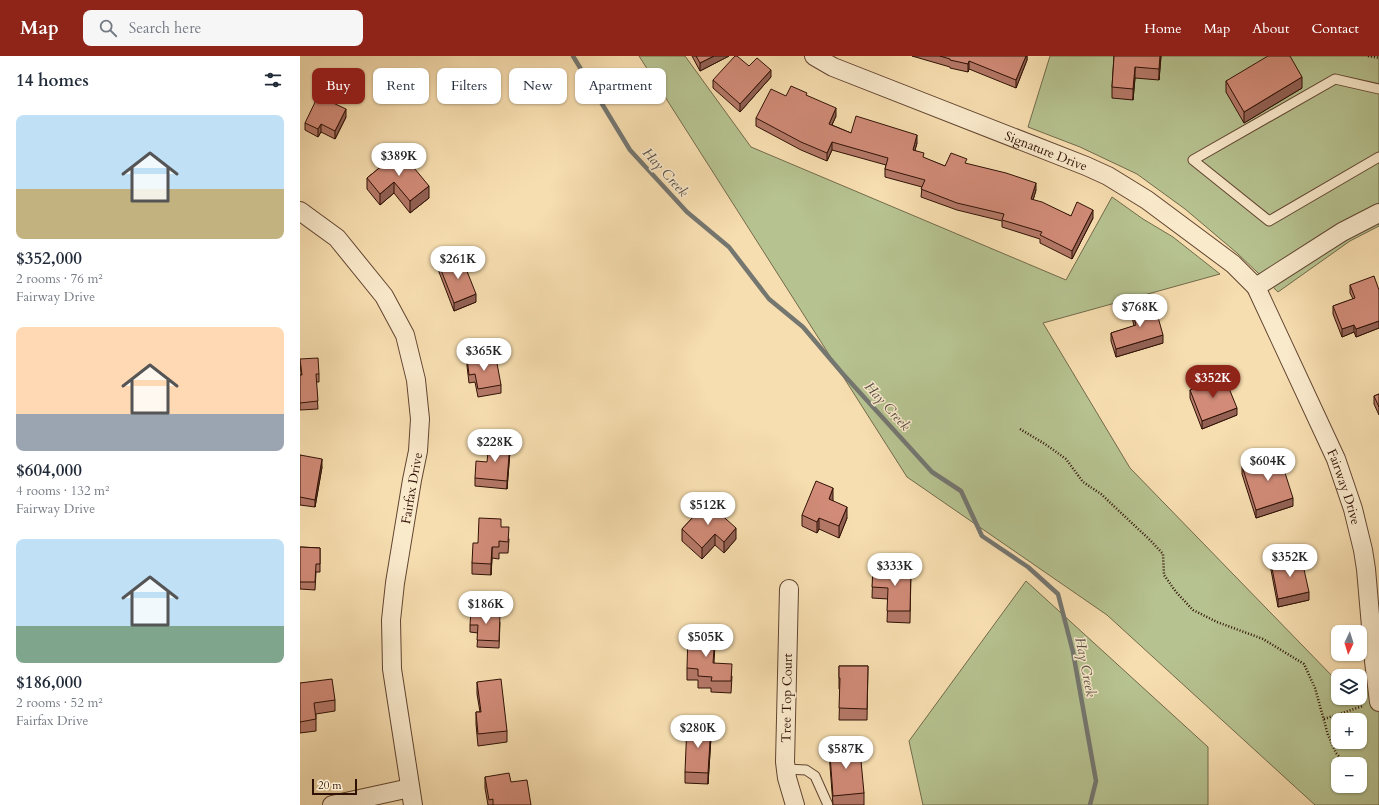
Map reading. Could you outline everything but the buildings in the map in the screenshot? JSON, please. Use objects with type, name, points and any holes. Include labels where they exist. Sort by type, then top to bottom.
[{"type":"street","name":"Signature Drive","points":[[814,56],[838,69],[1108,176],[1142,196],[1160,209],[1233,264],[1256,287]]},
{"type":"street","name":"Fairfax Drive","points":[[300,211],[337,238],[384,296],[405,335],[416,380],[420,419],[418,451],[396,576],[391,620],[392,669],[411,796]]},
{"type":"street","points":[[1256,287],[1342,232],[1379,213]]},
{"type":"street","name":"Fairway Drive","points":[[1256,287],[1336,459],[1353,509],[1366,569],[1379,701]]},
{"type":"street","name":"Tree Top Court","points":[[789,589],[785,717],[786,769],[787,778],[795,805]]},
{"type":"street","points":[[332,805],[411,796]]},
{"type":"lane","points":[[1379,90],[1335,79],[1193,160],[1269,221],[1379,157]]},
{"type":"lane","points":[[786,769],[806,770],[815,776],[828,805]]},
{"type":"path","points":[[1368,56],[1379,58]]},
{"type":"path","points":[[1020,429],[1066,459],[1083,482],[1101,494],[1151,541],[1163,554],[1164,575],[1176,592],[1194,610],[1217,622],[1263,640],[1304,664],[1315,688],[1336,753],[1340,757]]},
{"type":"path","points":[[1324,719],[1379,701]]},
{"type":"green space","points":[[639,56],[685,56],[751,147],[1066,280],[1112,197],[1143,219],[1173,237],[1220,274],[1043,323],[1130,468],[1331,675],[1331,705],[1367,705],[1367,675],[1379,673],[1379,805],[1315,805],[1107,615],[907,477],[666,98],[666,68],[647,68]]},
{"type":"green space","points":[[1050,56],[1379,56],[1379,226],[1350,241],[1278,292],[1237,253],[1185,209],[1137,174],[1080,147],[1028,127]]},
{"type":"green space","points":[[1026,581],[1208,747],[1208,805],[923,805],[909,741]]},
{"type":"waterway","name":"Hay Creek","points":[[573,56],[630,150],[687,212],[729,247],[769,299],[803,327],[843,374],[932,472],[961,491],[982,536],[1028,567],[1058,594],[1073,652],[1096,781],[1090,805]]}]
